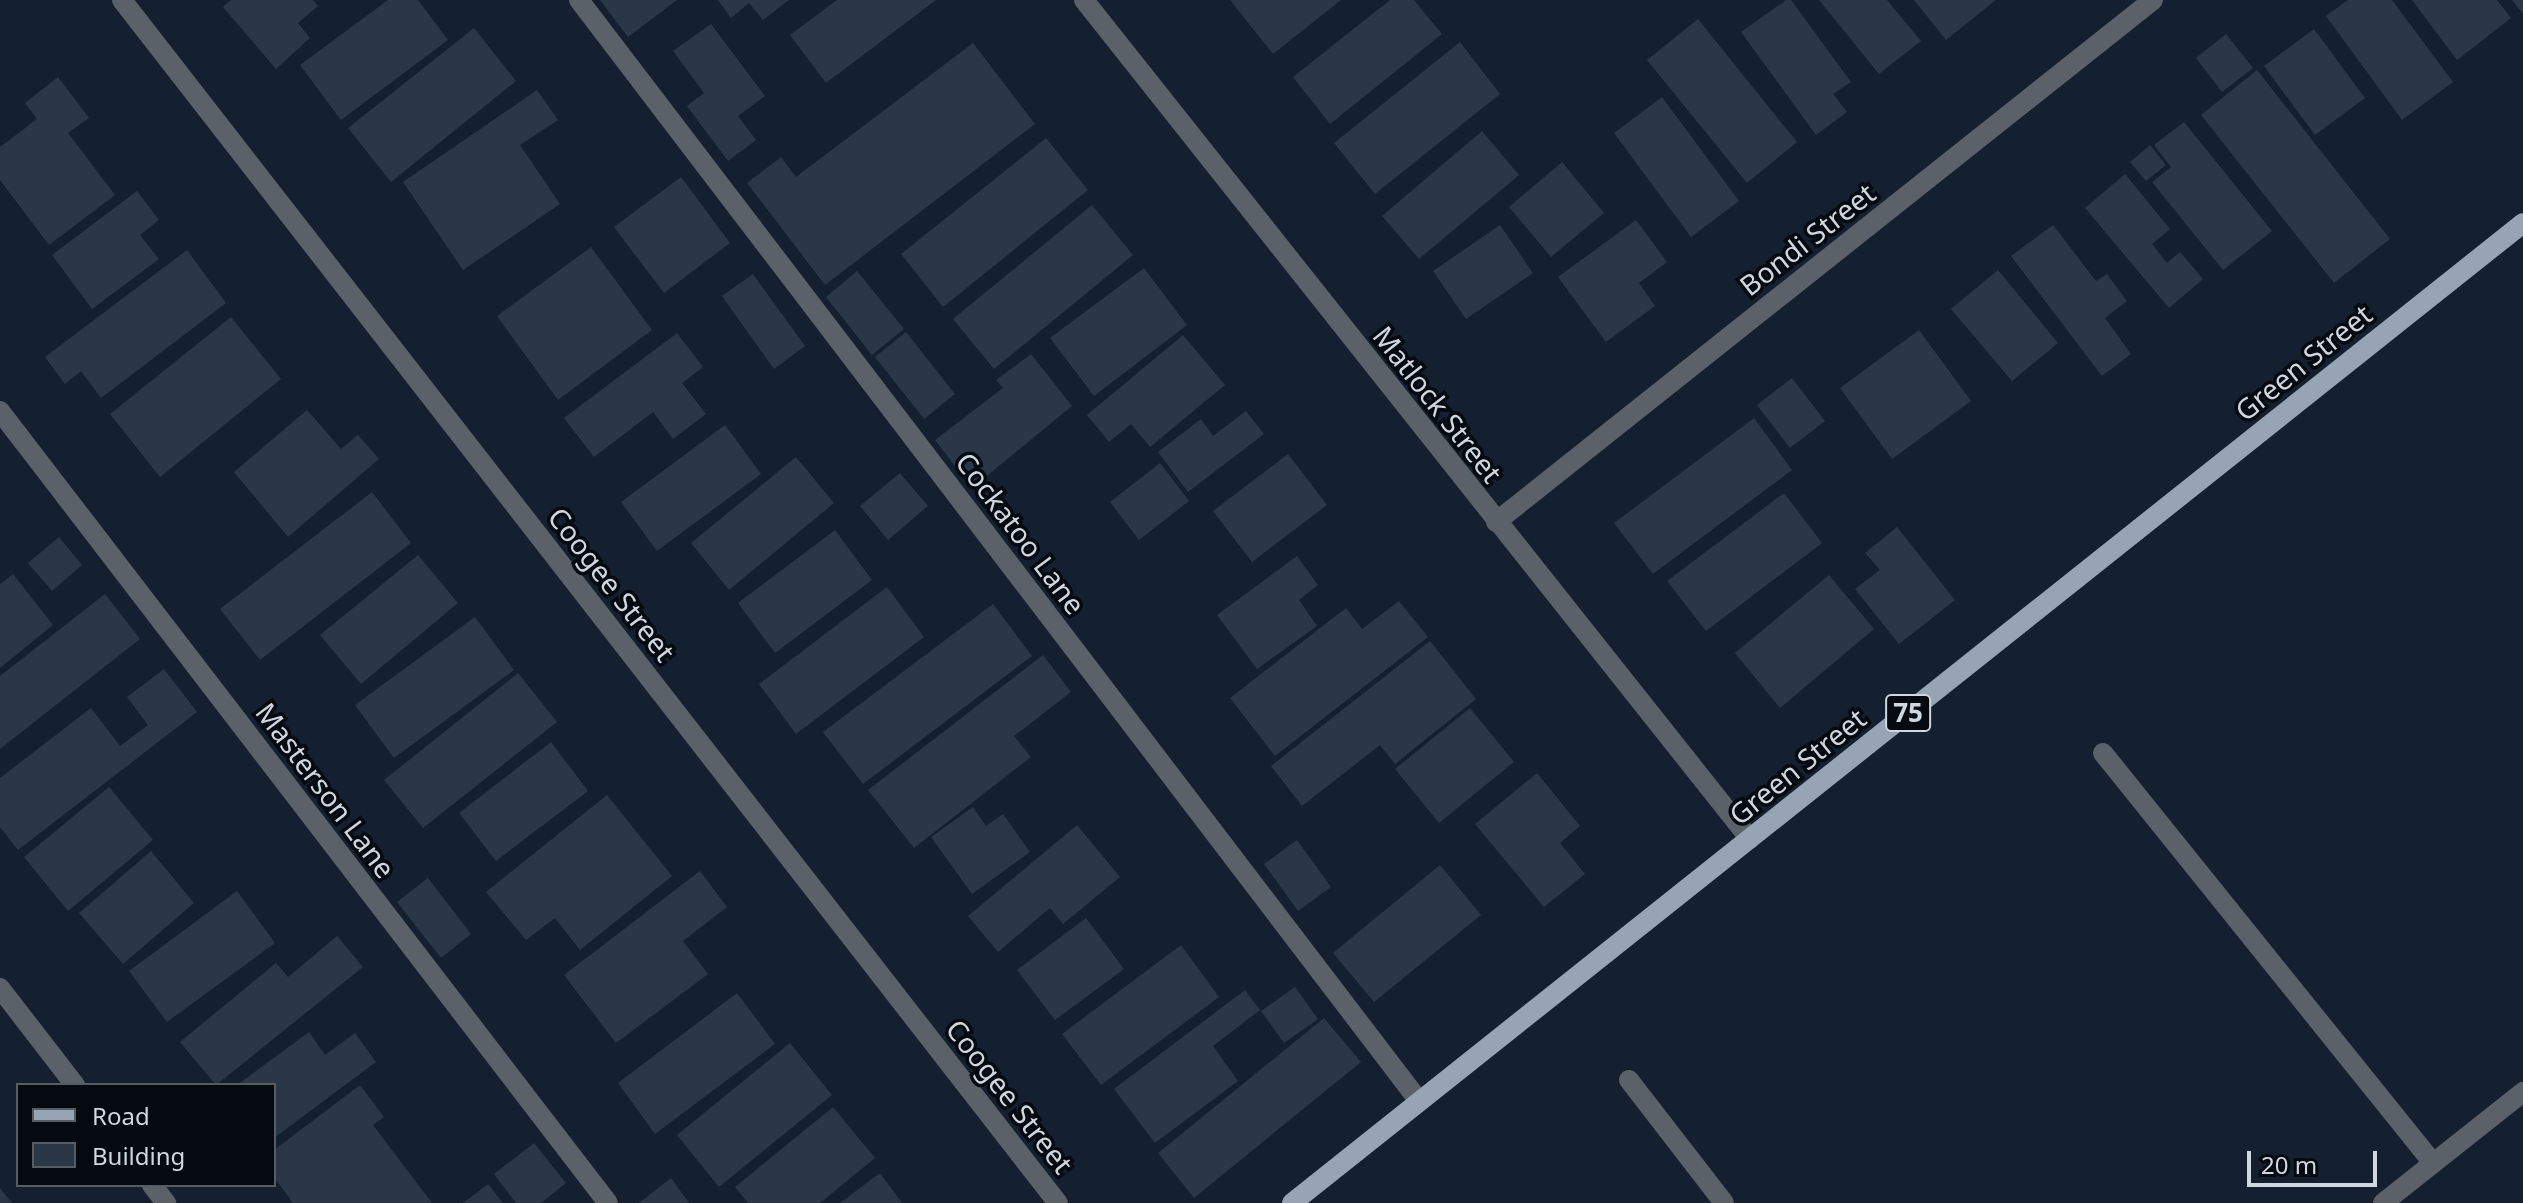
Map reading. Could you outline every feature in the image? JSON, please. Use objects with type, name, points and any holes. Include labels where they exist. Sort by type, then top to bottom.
[{"type":"main road","name":"Green Street","points":[[1292,1203],[2523,223]]},
{"type":"street","name":"Coogee Street","points":[[122,0],[1058,1203]]},
{"type":"street","name":"Cockatoo Lane","points":[[579,0],[1419,1101]]},
{"type":"street","name":"Matlock Street","points":[[1084,0],[1750,839]]},
{"type":"street","name":"Bondi Street","points":[[1496,522],[2153,0]]},
{"type":"street","name":"Masterson Lane","points":[[0,411],[608,1203]]},
{"type":"street","points":[[2103,753],[2433,1163]]},
{"type":"street","points":[[0,988],[73,1083]]},
{"type":"street","points":[[1629,1080],[1724,1203]]},
{"type":"street","points":[[2383,1203],[2523,1092]]},
{"type":"street","points":[[154,1187],[166,1203]]},
{"type":"building","points":[[231,0],[313,0],[318,6],[298,23],[310,38],[276,69],[223,7]]},
{"type":"building","points":[[388,0],[418,0],[448,40],[341,120],[300,65]]},
{"type":"building","points":[[600,0],[677,0],[628,37]]},
{"type":"building","points":[[718,0],[789,0],[763,20],[749,3],[731,18]]},
{"type":"building","points":[[837,0],[936,0],[826,83],[790,35]]},
{"type":"building","points":[[1230,0],[1341,0],[1273,54]]},
{"type":"building","points":[[1390,0],[1414,0],[1442,34],[1330,124],[1293,77]]},
{"type":"building","points":[[1786,0],[1791,0],[1851,82],[1833,94],[1847,112],[1816,135],[1741,32]]},
{"type":"building","points":[[1819,0],[1887,0],[1921,41],[1879,74]]},
{"type":"building","points":[[1914,0],[1996,0],[1946,40]]},
{"type":"building","points":[[2348,0],[2392,0],[2453,82],[2402,120],[2326,16]]},
{"type":"building","points":[[2412,0],[2497,0],[2511,18],[2457,60]]},
{"type":"building","points":[[2512,0],[2523,0],[2523,14]]},
{"type":"building","points":[[1698,19],[1797,142],[1747,183],[1647,60]]},
{"type":"building","points":[[711,24],[765,96],[738,116],[756,140],[728,161],[687,106],[704,93],[673,51]]},
{"type":"building","points":[[474,28],[516,81],[391,182],[348,128]]},
{"type":"building","points":[[2314,29],[2365,98],[2315,135],[2264,66]]},
{"type":"building","points":[[2226,34],[2253,68],[2222,92],[2196,58]]},
{"type":"building","points":[[1460,42],[1500,94],[1375,194],[1334,143]]},
{"type":"building","points":[[973,43],[1035,124],[825,285],[747,183],[781,157],[796,177]]},
{"type":"building","points":[[2257,70],[2390,239],[2334,283],[2201,115]]},
{"type":"building","points":[[58,77],[89,118],[68,133],[115,195],[49,245],[0,180],[0,147],[37,119],[25,103]]},
{"type":"building","points":[[537,90],[558,120],[520,145],[560,204],[463,270],[403,182]]},
{"type":"building","points":[[1662,97],[1739,201],[1691,237],[1614,133]]},
{"type":"building","points":[[2184,122],[2272,231],[2223,270],[2152,182],[2171,167],[2154,145]]},
{"type":"building","points":[[1482,131],[1519,175],[1419,259],[1382,216]]},
{"type":"building","points":[[1046,138],[1088,190],[943,307],[901,254]]},
{"type":"building","points":[[2150,145],[2166,165],[2146,181],[2130,162]]},
{"type":"building","points":[[1562,162],[1604,213],[1551,257],[1509,207]]},
{"type":"building","points":[[2125,174],[2170,229],[2152,244],[2167,263],[2180,252],[2203,279],[2169,308],[2085,208]]},
{"type":"building","points":[[681,177],[730,243],[664,293],[614,227]]},
{"type":"building","points":[[137,191],[159,220],[140,235],[159,259],[92,309],[52,255]]},
{"type":"building","points":[[1092,205],[1133,255],[994,369],[953,319]]},
{"type":"building","points":[[1636,220],[1667,262],[1639,283],[1655,306],[1606,342],[1558,277]]},
{"type":"building","points":[[1500,225],[1533,273],[1466,319],[1433,271]]},
{"type":"building","points":[[2053,225],[2096,281],[2107,274],[2127,301],[2105,318],[2131,354],[2102,376],[2011,256]]},
{"type":"building","points":[[591,247],[652,330],[558,400],[497,316]]},
{"type":"building","points":[[187,250],[226,303],[101,398],[81,371],[65,384],[45,357]]},
{"type":"building","points":[[1144,268],[1187,325],[1094,396],[1050,338]]},
{"type":"building","points":[[1998,270],[2058,343],[2012,381],[1951,309]]},
{"type":"building","points":[[857,271],[904,329],[872,355],[826,297]]},
{"type":"building","points":[[753,274],[805,346],[774,369],[722,296]]},
{"type":"building","points":[[231,317],[281,379],[160,477],[110,414]]},
{"type":"building","points":[[1919,330],[1971,401],[1892,459],[1840,388]]},
{"type":"building","points":[[906,332],[955,394],[924,419],[875,357]]},
{"type":"building","points":[[677,333],[703,367],[682,383],[706,414],[673,439],[653,412],[594,457],[564,418]]},
{"type":"building","points":[[1183,335],[1225,385],[1150,447],[1131,424],[1109,442],[1087,415]]},
{"type":"building","points":[[1031,354],[1072,406],[972,488],[935,440],[1003,388],[996,380]]},
{"type":"building","points":[[1792,378],[1825,421],[1790,448],[1757,405]]},
{"type":"building","points":[[307,410],[341,449],[358,435],[379,459],[288,537],[234,472]]},
{"type":"building","points":[[1246,411],[1264,434],[1188,492],[1158,452],[1201,419],[1213,436]]},
{"type":"building","points":[[1754,418],[1792,470],[1653,574],[1614,523]]},
{"type":"building","points":[[725,425],[761,474],[657,551],[621,502]]},
{"type":"building","points":[[1288,454],[1327,505],[1252,562],[1213,511]]},
{"type":"building","points":[[796,457],[834,503],[729,590],[691,543]]},
{"type":"building","points":[[1160,463],[1189,501],[1139,540],[1110,502]]},
{"type":"building","points":[[900,473],[928,506],[888,540],[860,506]]},
{"type":"building","points":[[372,492],[411,543],[260,660],[220,609]]},
{"type":"building","points":[[1784,493],[1822,543],[1706,631],[1667,581]]},
{"type":"building","points":[[1897,527],[1955,600],[1899,644],[1855,589],[1880,570],[1865,553]]},
{"type":"building","points":[[835,530],[872,580],[775,653],[738,603]]},
{"type":"building","points":[[59,537],[82,565],[52,591],[28,563]]},
{"type":"building","points":[[418,555],[458,603],[361,684],[320,635]]},
{"type":"building","points":[[1297,556],[1318,585],[1299,600],[1317,626],[1257,669],[1217,615]]},
{"type":"building","points":[[13,574],[53,625],[0,668],[0,584]]},
{"type":"building","points":[[1829,575],[1874,629],[1780,708],[1735,653]]},
{"type":"building","points":[[887,587],[924,637],[796,734],[759,684]]},
{"type":"building","points":[[105,594],[140,639],[0,749],[0,676]]},
{"type":"building","points":[[1399,601],[1428,637],[1275,756],[1230,698],[1346,608],[1362,629]]},
{"type":"building","points":[[993,604],[1032,656],[863,784],[823,732]]},
{"type":"building","points":[[475,617],[514,670],[394,758],[355,705]]},
{"type":"building","points":[[1430,641],[1476,699],[1395,764],[1380,745],[1302,806],[1271,766]]},
{"type":"building","points":[[1043,655],[1071,692],[1014,736],[1031,757],[914,848],[868,790]]},
{"type":"building","points":[[164,669],[197,712],[18,850],[0,827],[0,778],[91,708],[120,746],[148,725],[127,697]]},
{"type":"building","points":[[518,673],[557,722],[423,828],[384,780]]},
{"type":"building","points":[[1470,708],[1514,762],[1439,823],[1395,769]]},
{"type":"building","points":[[551,742],[588,791],[496,861],[459,813]]},
{"type":"building","points":[[1537,773],[1580,826],[1560,843],[1585,874],[1544,907],[1475,824]]},
{"type":"building","points":[[109,787],[153,840],[68,911],[24,857]]},
{"type":"building","points":[[607,795],[672,876],[580,950],[555,918],[526,940],[486,892]]},
{"type":"building","points":[[973,807],[986,826],[1003,814],[1030,852],[972,894],[931,837]]},
{"type":"building","points":[[1077,825],[1120,877],[1063,924],[1050,908],[998,952],[968,916]]},
{"type":"building","points":[[1297,840],[1331,887],[1298,911],[1264,864]]},
{"type":"building","points":[[151,851],[194,903],[123,964],[79,913]]},
{"type":"building","points":[[1440,865],[1481,915],[1374,1002],[1333,953]]},
{"type":"building","points":[[700,871],[727,907],[683,941],[708,974],[616,1043],[564,975]]},
{"type":"building","points":[[428,878],[471,934],[441,958],[397,902]]},
{"type":"building","points":[[237,891],[275,943],[167,1022],[129,971]]},
{"type":"building","points":[[1086,918],[1124,969],[1055,1020],[1017,970]]},
{"type":"building","points":[[337,936],[363,967],[218,1083],[214,1083],[180,1042],[276,963],[288,977]]},
{"type":"building","points":[[1181,945],[1219,997],[1101,1085],[1062,1034]]},
{"type":"building","points":[[1295,987],[1318,1019],[1284,1043],[1261,1011]]},
{"type":"building","points":[[1245,990],[1260,1010],[1213,1046],[1238,1081],[1155,1143],[1114,1089]]},
{"type":"building","points":[[737,993],[775,1044],[655,1134],[618,1083]]},
{"type":"building","points":[[1324,1018],[1361,1062],[1194,1198],[1158,1153]]},
{"type":"building","points":[[309,1032],[325,1055],[355,1033],[376,1062],[276,1137],[276,1083],[240,1083]]},
{"type":"building","points":[[790,1043],[832,1095],[719,1187],[677,1135]]},
{"type":"building","points":[[360,1085],[384,1117],[373,1125],[432,1203],[293,1203],[276,1180],[276,1148]]},
{"type":"building","points":[[833,1107],[875,1158],[820,1203],[748,1203],[735,1187]]},
{"type":"building","points":[[534,1143],[566,1183],[541,1203],[516,1203],[494,1174]]},
{"type":"building","points":[[880,1173],[902,1203],[840,1203]]},
{"type":"building","points":[[671,1178],[689,1203],[639,1203]]},
{"type":"building","points":[[488,1184],[503,1203],[463,1203]]},
{"type":"building","points":[[0,1188],[12,1203],[0,1203]]}]
